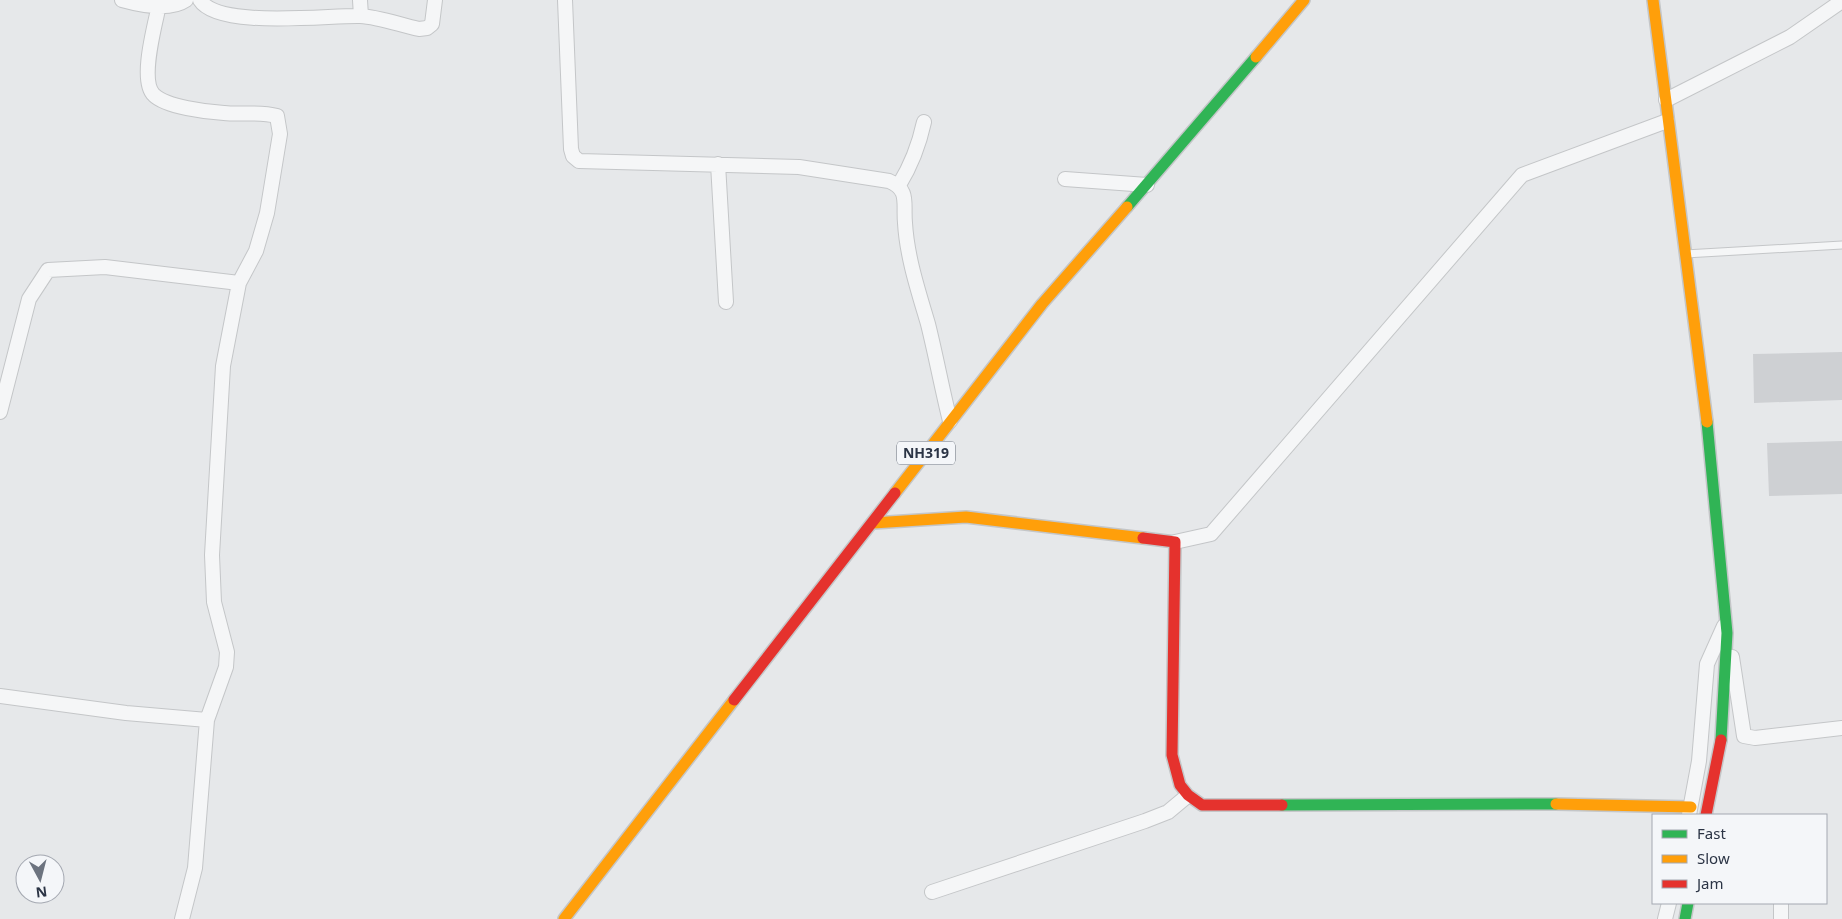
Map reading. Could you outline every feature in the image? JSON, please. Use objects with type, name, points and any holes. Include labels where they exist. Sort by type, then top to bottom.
[{"type":"main road","name":"NH319","points":[[564,919],[1042,304],[1147,185],[1304,0]]},
{"type":"main road","points":[[1653,0],[1707,423],[1726,627],[1726,683],[1720,750],[1706,814]]},
{"type":"main road","points":[[873,523],[966,517],[1175,542],[1172,755],[1176,778],[1186,797],[1202,805],[1629,804],[1690,811]]},
{"type":"main road","points":[[1685,919],[1688,904]]},
{"type":"street","points":[[122,0],[138,4],[159,5],[182,3],[186,0]]},
{"type":"street","points":[[200,0],[211,10],[234,16],[291,20],[361,16],[427,28],[432,24],[435,0]]},
{"type":"street","points":[[360,0],[361,16]]},
{"type":"street","points":[[565,0],[571,150],[573,156],[579,161],[799,167],[889,181],[899,185],[904,192],[905,224],[913,275],[928,325],[950,421]]},
{"type":"street","points":[[1666,100],[1790,37],[1842,1]]},
{"type":"street","points":[[159,5],[148,67],[148,81],[153,95],[170,104],[225,114],[267,113],[277,116],[280,134],[267,213],[256,251],[239,283],[223,366],[212,555],[214,602],[227,652],[226,666],[207,720],[195,868],[182,919]]},
{"type":"street","points":[[1175,542],[1211,534],[1522,175],[1668,121]]},
{"type":"street","points":[[899,185],[911,167],[919,146],[924,122]]},
{"type":"street","points":[[718,164],[726,302]]},
{"type":"street","points":[[1065,179],[1147,185]]},
{"type":"street","points":[[0,412],[29,299],[48,270],[105,267],[239,283]]},
{"type":"street","points":[[1726,627],[1744,736],[1756,738],[1842,728]]},
{"type":"street","points":[[1690,811],[1700,761],[1707,664],[1726,627]]},
{"type":"street","points":[[0,696],[207,720]]},
{"type":"street","points":[[932,892],[1145,821],[1168,812],[1186,797]]},
{"type":"street","points":[[1665,919],[1669,904]]},
{"type":"street","points":[[1781,904],[1781,919]]},
{"type":"lane","points":[[1684,254],[1842,245]]},
{"type":"building","points":[[1842,352],[1842,400],[1754,403],[1753,354]]},
{"type":"building","points":[[1842,441],[1842,494],[1769,496],[1767,443]]},
{"type":"traffic: fast","points":[[1127,207],[1256,57]]},
{"type":"traffic: fast","points":[[1707,422],[1727,633],[1721,740]]},
{"type":"traffic: fast","points":[[1282,805],[1556,804]]},
{"type":"traffic: fast","points":[[1685,919],[1688,904]]},
{"type":"traffic: slow","points":[[1256,57],[1304,0]]},
{"type":"traffic: slow","points":[[1653,0],[1707,422]]},
{"type":"traffic: slow","points":[[895,493],[1042,304],[1127,207]]},
{"type":"traffic: slow","points":[[873,523],[966,517],[1143,538]]},
{"type":"traffic: slow","points":[[564,919],[734,700]]},
{"type":"traffic: slow","points":[[1556,804],[1691,807]]},
{"type":"traffic: jam","points":[[734,700],[895,493]]},
{"type":"traffic: jam","points":[[1143,538],[1175,542],[1172,755],[1180,785],[1188,795],[1202,805],[1282,805]]},
{"type":"traffic: jam","points":[[1706,814],[1721,740]]}]
